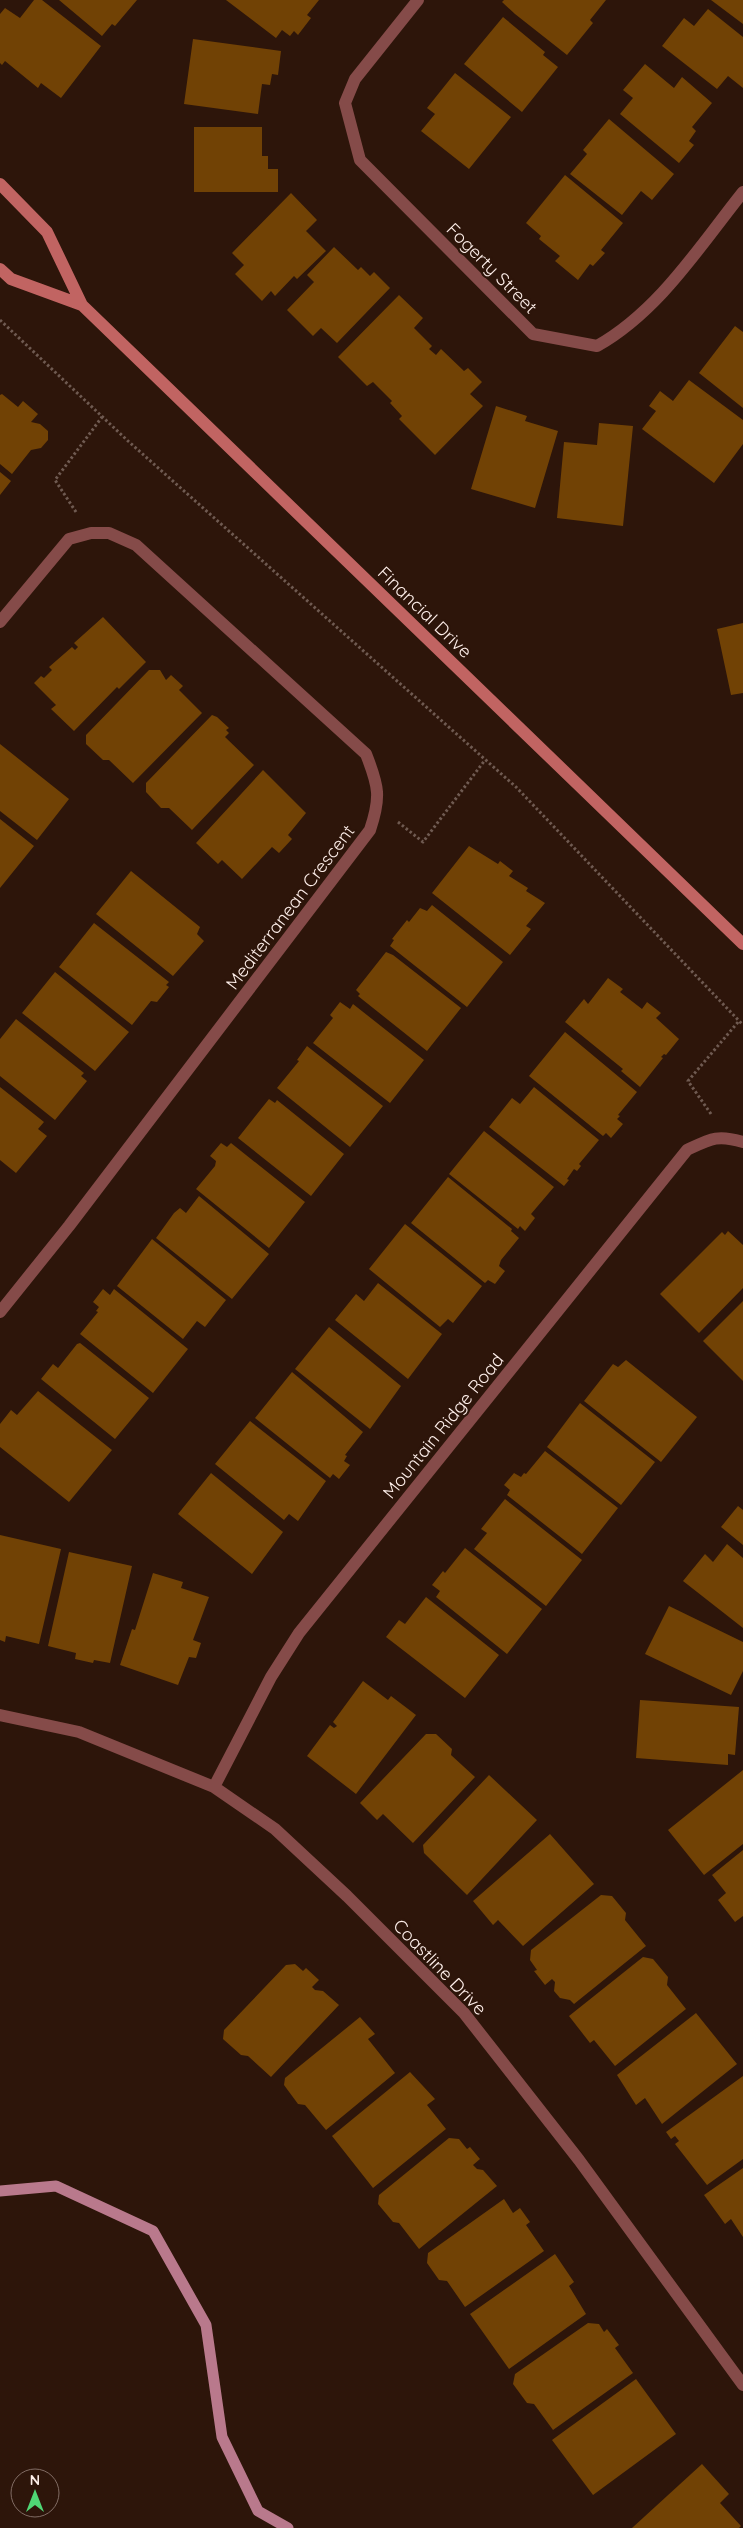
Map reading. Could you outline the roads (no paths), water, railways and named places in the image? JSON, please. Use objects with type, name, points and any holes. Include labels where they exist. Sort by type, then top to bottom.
[{"type":"street","name":"Fogerty Street","points":[[418,0],[355,79],[345,103],[360,160],[533,334],[597,346],[620,333],[658,298],[743,192]]},
{"type":"street","name":"Financial Drive","points":[[0,184],[47,232],[82,305],[743,944]]},
{"type":"street","name":"Financial Drive","points":[[0,268],[11,279],[82,305]]},
{"type":"street","name":"Mediterranean Crescent","points":[[0,622],[69,539],[91,533],[109,533],[136,545],[366,754],[376,781],[378,806],[370,830],[69,1226],[0,1312]]},
{"type":"street","name":"Mountain Ridge Road","points":[[214,1787],[272,1677],[299,1633],[687,1150],[713,1137],[743,1142]]},
{"type":"street","name":"Coastline Drive","points":[[0,1715],[79,1732],[214,1787],[274,1829],[346,1896],[464,2013],[579,2160],[743,2385]]},
{"type":"waterway","points":[[0,2191],[56,2186],[153,2231],[206,2325],[222,2437],[258,2511],[288,2528]]}]
